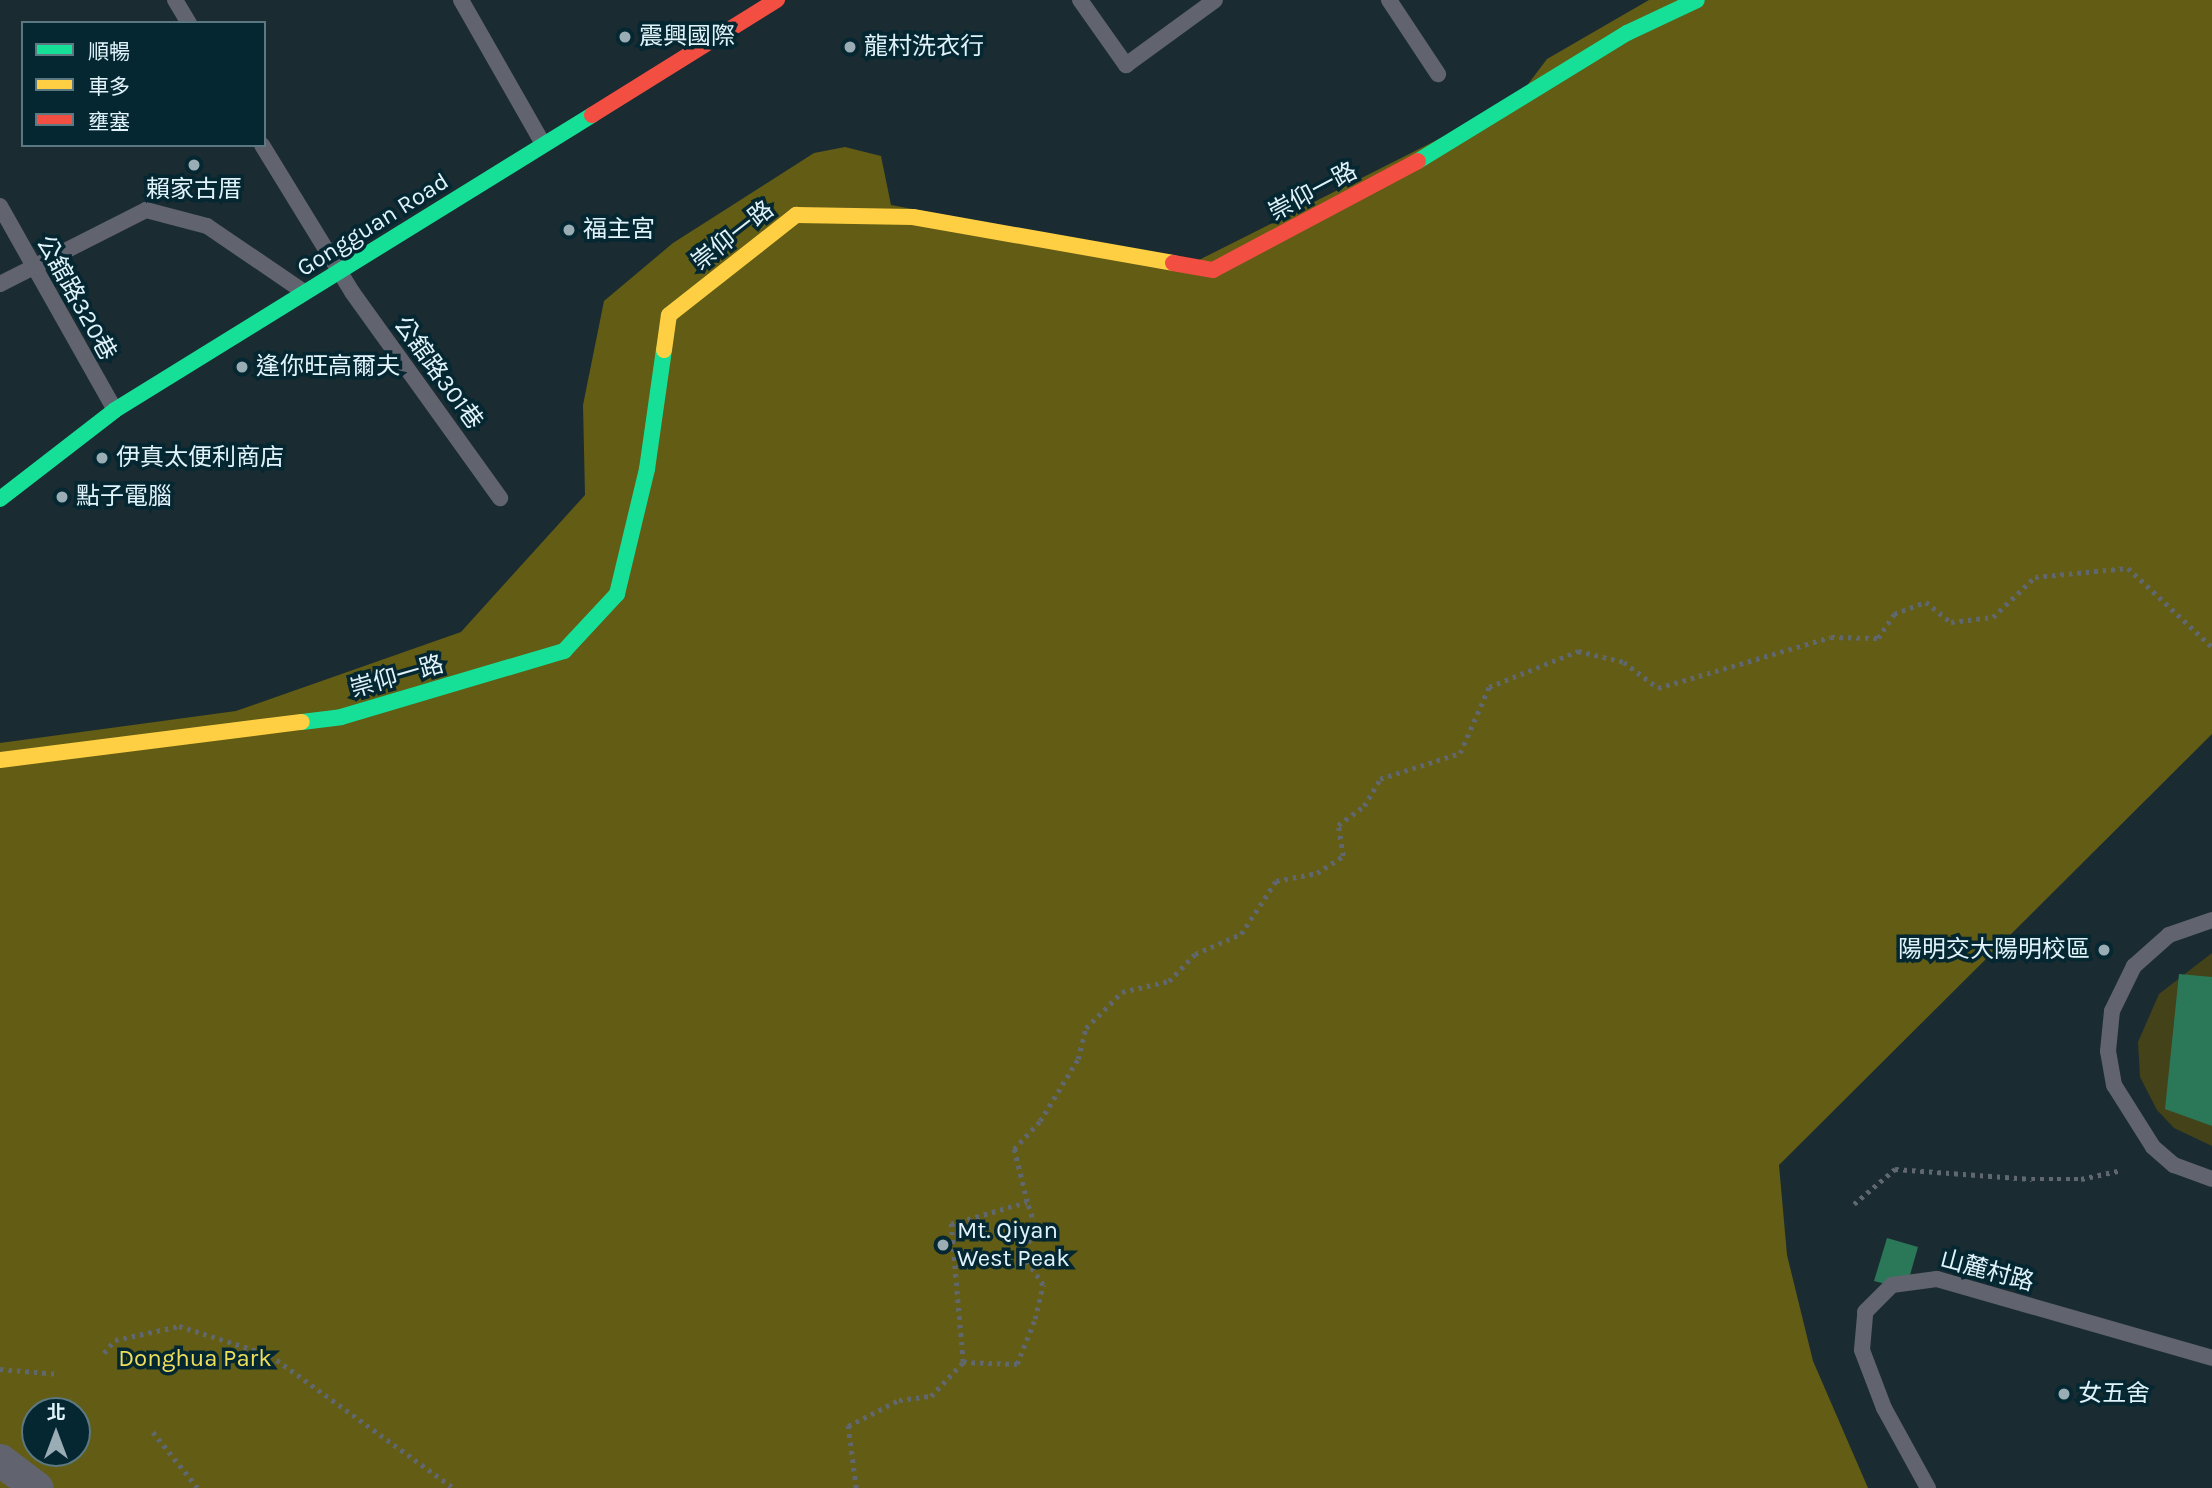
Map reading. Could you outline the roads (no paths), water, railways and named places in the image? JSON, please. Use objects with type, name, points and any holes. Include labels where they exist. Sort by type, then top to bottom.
[{"type":"street","name":"Gongguan Road","points":[[0,499],[115,410],[777,0]]},
{"type":"street","name":"崇仰一路","points":[[0,760],[341,718],[564,652],[617,594],[647,469],[669,315],[796,215],[914,217],[1213,270],[1398,173],[1627,33],[1697,0]]},
{"type":"street","points":[[0,1460],[37,1488]]},
{"type":"lane","points":[[175,0],[188,21]]},
{"type":"lane","points":[[461,0],[543,144]]},
{"type":"lane","points":[[1080,0],[1126,65],[1215,0]]},
{"type":"lane","points":[[1389,0],[1438,74]]},
{"type":"lane","name":"公舘路301巷","points":[[263,147],[340,273],[500,498]]},
{"type":"lane","name":"公舘路320巷","points":[[0,206],[115,410]]},
{"type":"lane","points":[[0,284],[32,264],[146,210],[207,226],[306,294]]},
{"type":"lane","points":[[2212,919],[2169,935],[2134,966],[2112,1011],[2108,1051],[2114,1085],[2153,1147],[2174,1165],[2212,1179]]},
{"type":"lane","name":"山麓村路","points":[[1928,1488],[1884,1408],[1862,1350],[1864,1312],[1892,1285],[1937,1279],[2212,1358]]},
{"type":"place","name":"震興國際","points":[[625,37]]},
{"type":"place","name":"龍村洗衣行","points":[[850,47]]},
{"type":"place","name":"賴家古厝","points":[[194,165]]},
{"type":"place","name":"福主宮","points":[[569,230]]},
{"type":"place","name":"逢你旺高爾夫","points":[[242,367]]},
{"type":"place","name":"伊真太便利商店","points":[[102,458]]},
{"type":"place","name":"點子電腦","points":[[62,497]]},
{"type":"place","name":"陽明交大陽明校區","points":[[2104,950]]},
{"type":"place","name":"Mt. Qiyan West Peak","points":[[943,1245]]},
{"type":"place","name":"女五舍","points":[[2064,1394]]},
{"type":"park label","name":"Donghua Park","points":[[195,1359]]}]
